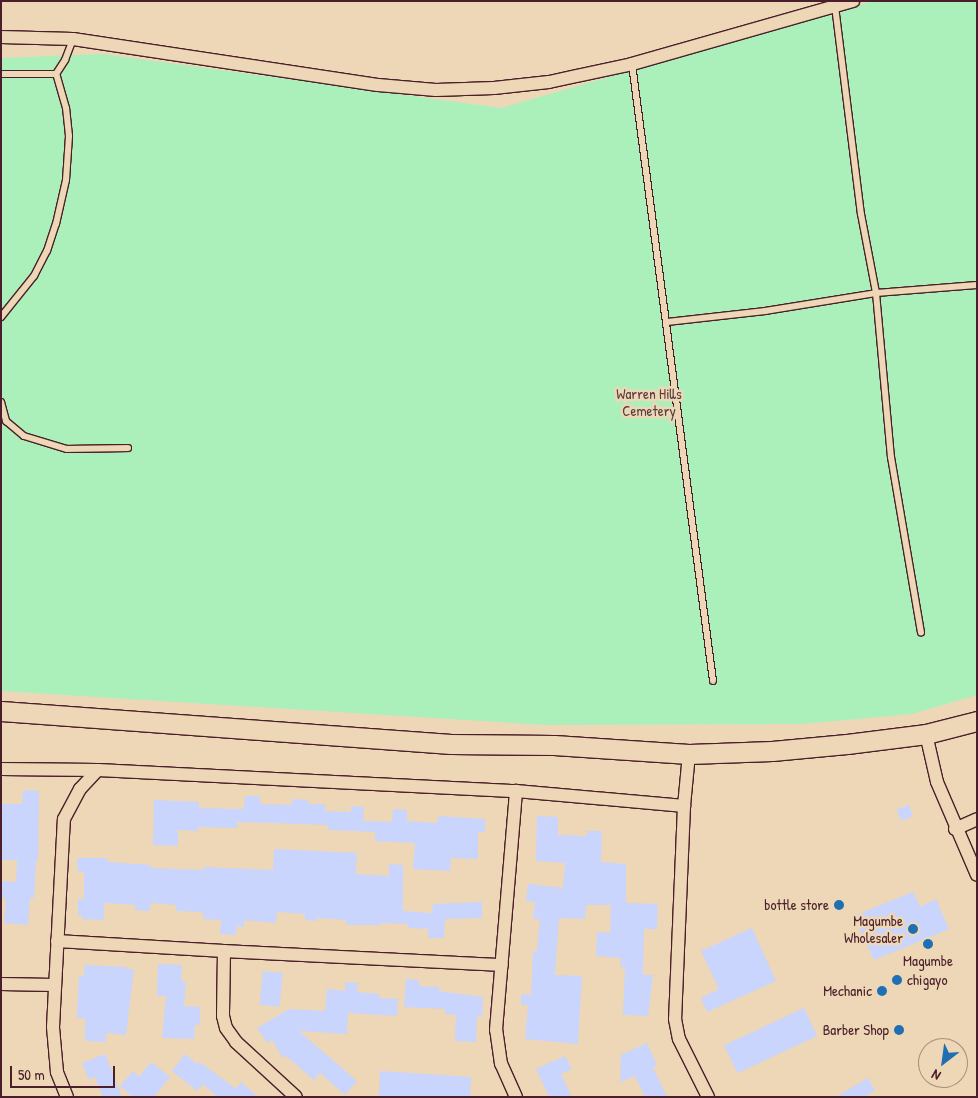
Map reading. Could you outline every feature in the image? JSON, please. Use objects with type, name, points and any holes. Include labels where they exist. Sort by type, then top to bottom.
[{"type":"street","points":[[1,37],[73,39],[378,85],[436,90],[494,88],[549,82],[632,64],[853,1]]},
{"type":"street","points":[[1,711],[451,744],[554,745],[689,754],[797,749],[926,734],[977,721]]},
{"type":"street","points":[[926,734],[931,764],[956,829],[977,875]]},
{"type":"street","points":[[689,754],[684,806],[675,1019],[679,1039],[708,1097]]},
{"type":"street","points":[[1,769],[98,770],[516,792],[684,806]]},
{"type":"street","points":[[67,1097],[57,1072],[53,1027],[64,819],[76,794],[98,770]]},
{"type":"street","points":[[516,792],[496,1030],[497,1048],[503,1070],[516,1097]]},
{"type":"street","points":[[956,829],[977,819]]},
{"type":"street","points":[[57,941],[502,965]]},
{"type":"street","points":[[224,951],[223,1016],[226,1028],[236,1042],[296,1097]]},
{"type":"street","points":[[1,984],[54,985]]},
{"type":"lane","points":[[834,6],[861,214],[876,293],[891,457],[922,632]]},
{"type":"lane","points":[[1,317],[34,276],[47,251],[58,216],[66,180],[69,136],[66,108],[56,74],[65,60],[73,39]]},
{"type":"lane","points":[[632,64],[667,322],[698,582],[713,681]]},
{"type":"lane","points":[[1,74],[56,74]]},
{"type":"lane","points":[[667,322],[765,311],[876,293],[977,285]]},
{"type":"lane","points":[[1,402],[6,422],[24,436],[67,449],[128,448]]},
{"type":"green space","name":"Warren Hills Cemetery","points":[[874,1],[977,1],[977,695],[912,714],[802,724],[546,725],[1,691],[1,58],[102,54],[501,108]]},
{"type":"building","points":[[23,790],[39,791],[38,861],[36,861],[34,898],[30,898],[28,925],[4,923],[6,899],[1,898],[1,881],[16,882],[17,860],[1,860],[1,804],[22,804]]},
{"type":"building","points":[[245,796],[260,796],[260,804],[292,805],[292,799],[308,800],[308,804],[325,804],[325,811],[351,812],[351,806],[364,807],[363,821],[392,822],[393,809],[407,810],[407,821],[438,823],[438,816],[485,819],[485,832],[478,832],[478,859],[451,858],[450,871],[413,869],[415,843],[375,841],[375,832],[328,830],[328,825],[237,822],[237,828],[198,827],[198,831],[178,830],[178,846],[153,845],[154,800],[199,802],[199,808],[244,809]]},
{"type":"building","points":[[909,805],[913,816],[901,821],[897,809]]},
{"type":"building","points":[[537,816],[558,817],[558,835],[587,836],[587,831],[602,831],[601,862],[626,864],[626,903],[658,904],[657,929],[644,929],[643,975],[653,975],[648,1016],[623,1015],[625,967],[620,967],[621,958],[596,956],[597,932],[610,933],[611,905],[586,905],[585,919],[559,918],[555,975],[582,976],[578,1044],[525,1039],[528,1005],[521,1005],[521,994],[531,995],[533,951],[537,951],[540,919],[533,919],[535,902],[526,901],[528,884],[563,888],[565,863],[536,861]]},
{"type":"building","points":[[274,849],[357,853],[356,874],[389,876],[389,864],[403,865],[403,911],[432,913],[433,904],[482,902],[482,918],[445,919],[444,938],[428,938],[429,929],[408,928],[408,924],[346,925],[346,920],[317,918],[317,921],[305,920],[305,914],[277,912],[276,923],[244,920],[244,927],[237,926],[236,935],[220,934],[221,920],[203,919],[203,912],[176,911],[176,905],[150,903],[150,911],[135,910],[135,905],[104,903],[104,920],[82,919],[82,915],[78,915],[78,899],[84,899],[84,872],[78,872],[77,858],[108,858],[108,862],[151,865],[151,868],[204,870],[204,867],[273,870]]},
{"type":"building","points":[[913,892],[920,907],[936,899],[949,929],[874,960],[853,916]]},
{"type":"building","points":[[752,928],[776,981],[707,1012],[701,998],[719,989],[701,951]]},
{"type":"building","points":[[158,964],[182,965],[181,981],[186,982],[184,1006],[200,1007],[200,1025],[195,1025],[194,1039],[162,1038],[166,996],[157,996]]},
{"type":"building","points":[[84,965],[134,969],[126,1035],[106,1033],[106,1042],[85,1041],[85,1018],[77,1018],[79,976],[84,976]]},
{"type":"building","points":[[263,971],[283,973],[279,1007],[259,1005]]},
{"type":"building","points":[[406,979],[419,980],[419,986],[439,987],[439,991],[483,997],[482,1017],[477,1016],[476,1042],[455,1041],[456,1015],[445,1014],[445,1009],[404,1007]]},
{"type":"building","points":[[346,982],[358,983],[357,992],[380,994],[379,998],[398,999],[397,1016],[348,1013],[347,1034],[299,1031],[357,1081],[345,1095],[320,1073],[314,1080],[286,1056],[283,1058],[272,1040],[267,1043],[257,1028],[289,1009],[325,1011],[327,989],[345,991]]},
{"type":"building","points":[[804,1008],[817,1036],[737,1073],[724,1045]]},
{"type":"building","points":[[647,1043],[657,1065],[653,1067],[667,1097],[645,1097],[635,1076],[620,1082],[621,1055]]},
{"type":"building","points":[[105,1054],[122,1097],[103,1097],[95,1077],[89,1080],[82,1063]]},
{"type":"building","points":[[185,1054],[197,1064],[200,1062],[236,1089],[241,1082],[258,1097],[218,1097],[203,1084],[197,1091],[172,1071]]},
{"type":"building","points":[[565,1056],[572,1069],[561,1074],[572,1097],[549,1097],[536,1069]]},
{"type":"building","points":[[151,1062],[170,1077],[154,1097],[133,1097],[120,1086],[133,1071],[139,1077]]},
{"type":"building","points":[[380,1071],[471,1077],[470,1097],[379,1097]]},
{"type":"building","points":[[868,1078],[875,1091],[863,1097],[836,1097]]},
{"type":"place","name":"bottle store","points":[[839,905]]},
{"type":"place","name":"Magumbe Wholesaler","points":[[913,929]]},
{"type":"place","name":"Magumbe","points":[[928,944]]},
{"type":"place","name":"chigayo","points":[[897,980]]},
{"type":"place","name":"Mechanic","points":[[882,991]]},
{"type":"place","name":"Barber Shop","points":[[899,1030]]}]
